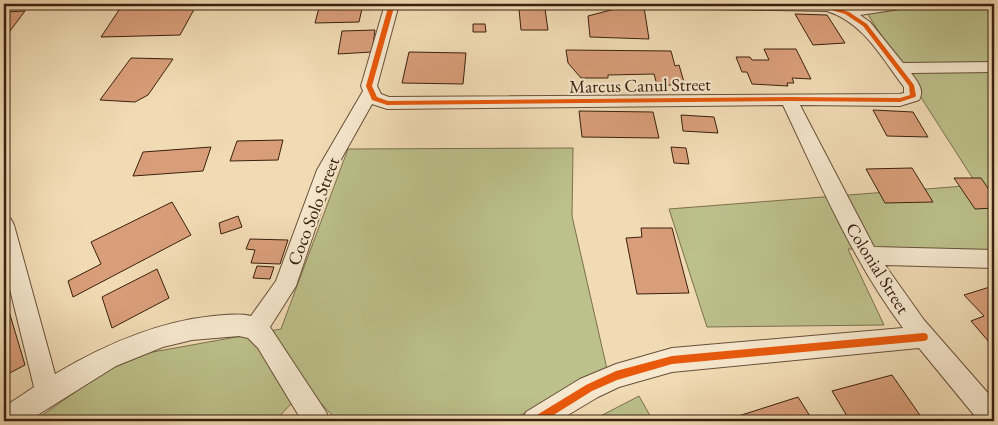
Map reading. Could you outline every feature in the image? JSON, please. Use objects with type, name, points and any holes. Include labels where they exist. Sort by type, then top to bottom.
[{"type":"street","points":[[370,92],[370,79],[392,4]]},
{"type":"street","points":[[656,4],[818,7],[848,13],[906,4]]},
{"type":"street","points":[[848,13],[865,25],[899,68],[994,67]]},
{"type":"street","name":"Marcus Canul Street","points":[[370,92],[374,98],[387,103],[789,99],[900,100],[913,96],[912,86],[899,68]]},
{"type":"street","name":"Coco Solo Street","points":[[255,329],[285,286],[322,178],[370,92]]},
{"type":"street","name":"Colonial Street","points":[[789,99],[836,198],[868,256],[924,337],[994,419]]},
{"type":"street","points":[[4,224],[48,392]]},
{"type":"street","points":[[868,256],[994,259]]},
{"type":"street","points":[[6,421],[48,392],[131,346],[156,338],[212,326],[240,325],[255,329],[266,340],[317,421]]},
{"type":"street","points":[[535,421],[589,388],[616,376],[672,360],[924,337]]},
{"type":"green space","points":[[927,4],[994,4],[994,253],[848,249],[884,325],[707,327],[669,209],[977,185],[865,10]]},
{"type":"green space","points":[[573,148],[572,216],[607,369],[510,421],[338,421],[306,388],[275,421],[34,421],[125,357],[281,329],[348,149]]},
{"type":"green space","points":[[639,396],[653,421],[591,421]]},
{"type":"building","points":[[123,4],[197,4],[180,35],[101,37]]},
{"type":"building","points":[[320,4],[363,4],[359,22],[315,23]]},
{"type":"building","points":[[626,6],[644,7],[649,39],[590,37],[588,16]]},
{"type":"building","points":[[519,9],[545,9],[548,30],[521,30]]},
{"type":"building","points":[[25,11],[4,39],[4,12]]},
{"type":"building","points":[[795,14],[827,15],[845,43],[813,45]]},
{"type":"building","points":[[473,24],[485,24],[486,32],[473,32]]},
{"type":"building","points":[[375,30],[372,52],[338,54],[342,31]]},
{"type":"building","points":[[764,49],[796,49],[811,79],[792,78],[794,83],[787,83],[788,86],[752,84],[747,72],[742,72],[736,57],[750,57],[752,60],[769,60]]},
{"type":"building","points":[[566,50],[671,51],[675,66],[679,65],[684,82],[681,82],[682,85],[657,85],[654,74],[608,75],[608,78],[581,78],[568,63]]},
{"type":"building","points":[[409,52],[466,53],[463,84],[402,83]]},
{"type":"building","points":[[131,58],[173,59],[148,95],[135,102],[100,100]]},
{"type":"building","points":[[873,110],[913,112],[928,137],[887,136]]},
{"type":"building","points":[[579,111],[653,112],[659,138],[582,137]]},
{"type":"building","points":[[681,115],[714,117],[718,133],[683,131]]},
{"type":"building","points":[[283,140],[278,160],[230,161],[237,141]]},
{"type":"building","points":[[211,147],[203,171],[133,176],[143,152]]},
{"type":"building","points":[[671,147],[686,148],[689,164],[674,163]]},
{"type":"building","points":[[912,168],[933,202],[885,203],[866,169]]},
{"type":"building","points":[[954,178],[981,178],[994,197],[994,208],[975,209]]},
{"type":"building","points":[[172,202],[191,235],[73,297],[68,281],[101,264],[91,242]]},
{"type":"building","points":[[238,216],[242,227],[221,234],[219,223]]},
{"type":"building","points":[[641,228],[672,228],[689,293],[637,294],[626,238],[642,237]]},
{"type":"building","points":[[250,239],[288,240],[280,264],[251,263],[255,250],[246,249]]},
{"type":"building","points":[[257,266],[274,267],[270,279],[253,278]]},
{"type":"building","points":[[157,269],[169,298],[112,328],[102,297]]},
{"type":"building","points":[[993,286],[994,340],[989,342],[971,321],[984,316],[964,295]]},
{"type":"building","points":[[8,308],[25,365],[4,376],[4,310]]},
{"type":"building","points":[[892,375],[924,421],[850,421],[832,391]]},
{"type":"building","points":[[798,397],[813,421],[723,421]]},
{"type":"cycle path","points":[[392,4],[369,86],[374,98],[387,103],[789,99],[900,100],[913,96],[912,86],[865,25],[847,13],[828,7],[656,4]]},
{"type":"cycle path","points":[[535,421],[589,388],[616,376],[672,360],[924,337]]}]
